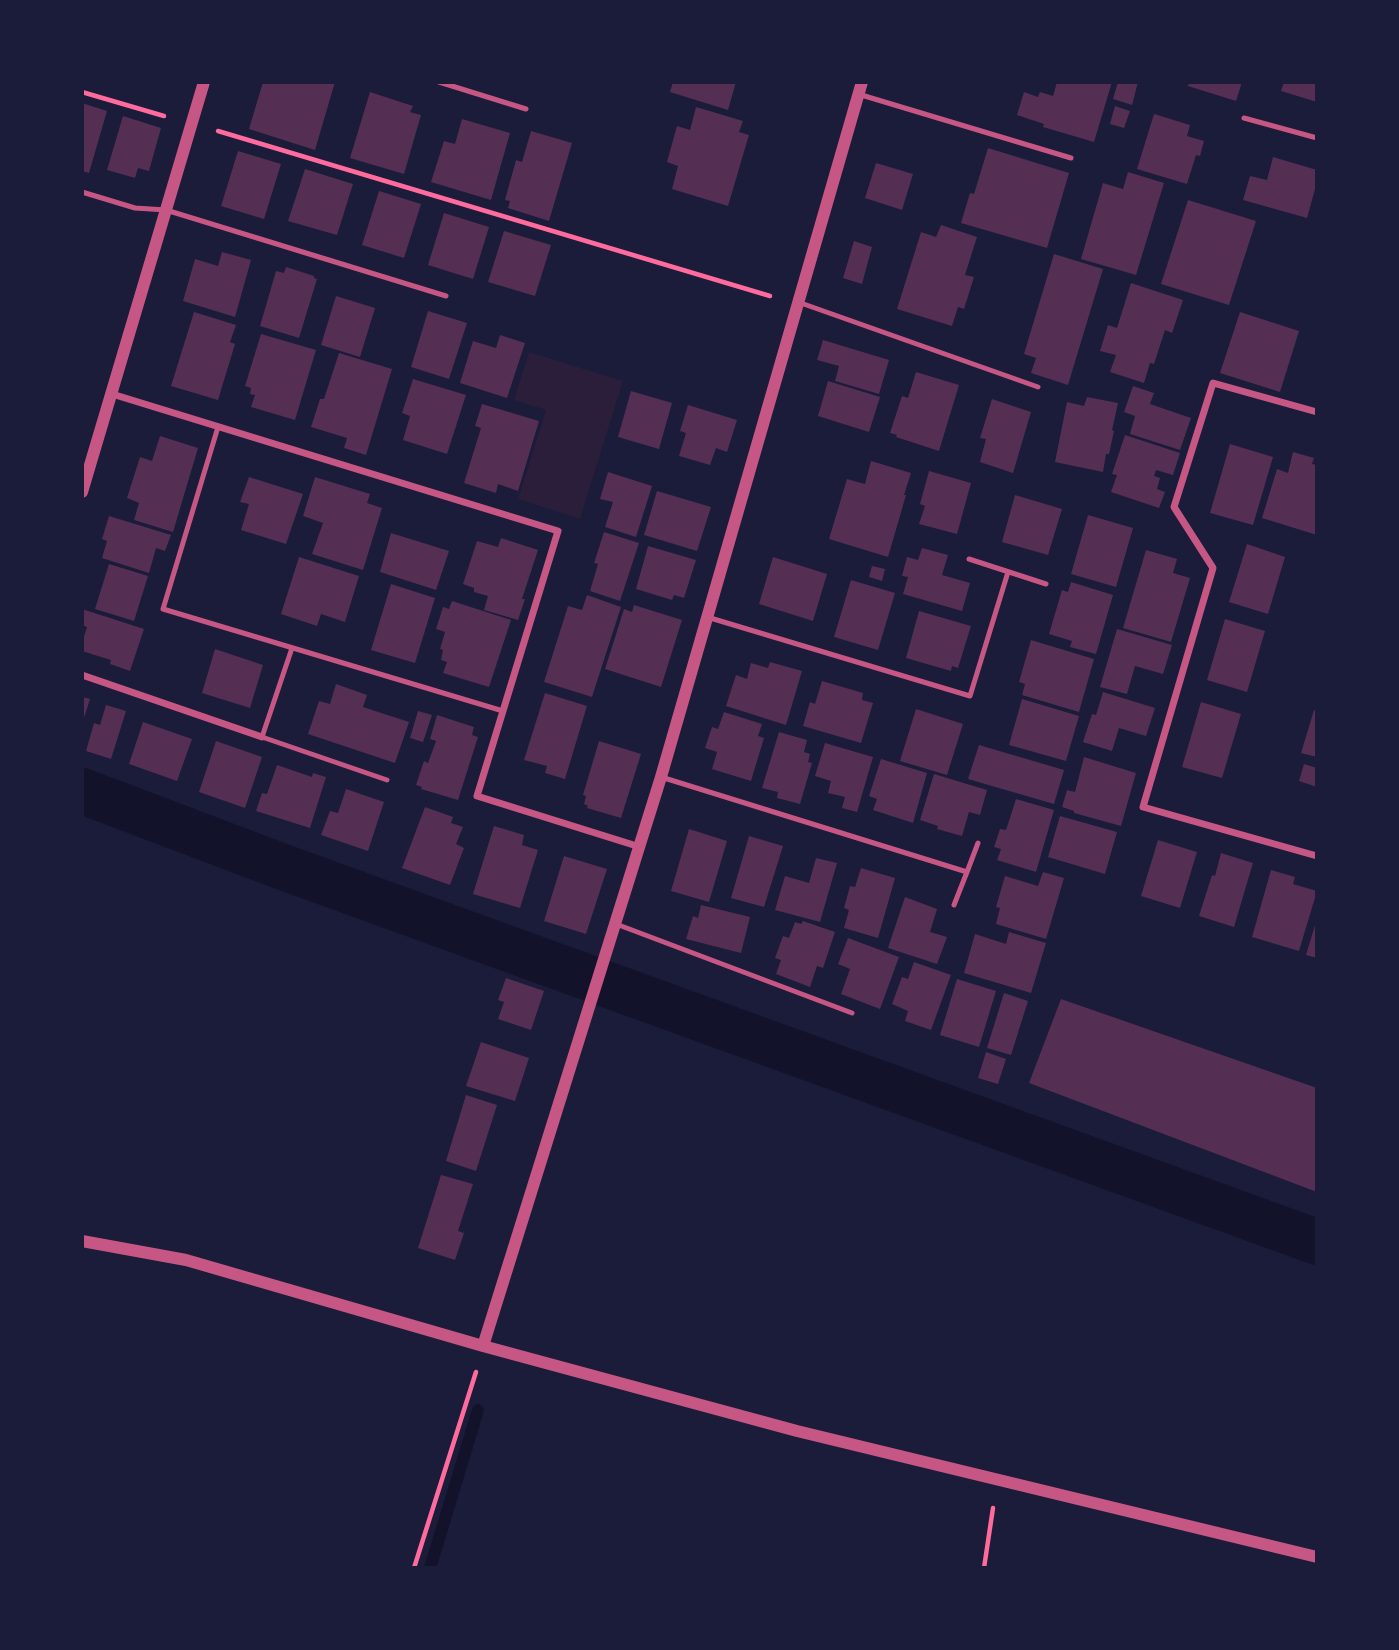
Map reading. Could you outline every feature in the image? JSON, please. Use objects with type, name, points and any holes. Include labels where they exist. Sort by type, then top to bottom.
[{"type":"street","points":[[82,492],[204,82]]},
{"type":"street","points":[[484,1346],[661,777],[860,88]]},
{"type":"street","points":[[1317,412],[1213,383],[1174,507],[1213,568],[1143,807],[1317,856]]},
{"type":"street","points":[[112,394],[558,531],[477,796],[640,847]]},
{"type":"street","points":[[82,676],[262,737]]},
{"type":"street","points":[[82,1241],[186,1260],[484,1346],[797,1431],[1317,1557]]},
{"type":"lane","points":[[439,82],[526,109]]},
{"type":"lane","points":[[860,88],[1071,158]]},
{"type":"lane","points":[[1244,118],[1317,138]]},
{"type":"lane","points":[[82,192],[135,208],[166,210],[446,296]]},
{"type":"lane","points":[[798,302],[1038,387]]},
{"type":"lane","points":[[218,426],[163,609],[503,712]]},
{"type":"lane","points":[[969,559],[1046,584]]},
{"type":"lane","points":[[707,617],[970,696],[1008,572]]},
{"type":"lane","points":[[292,648],[262,737],[387,780]]},
{"type":"lane","points":[[661,777],[967,873]]},
{"type":"lane","points":[[954,905],[978,842]]},
{"type":"lane","points":[[616,924],[852,1013]]},
{"type":"path","points":[[82,92],[192,124]]},
{"type":"path","points":[[213,130],[776,298],[798,302]]},
{"type":"path","points":[[414,1568],[484,1346]]},
{"type":"path","points":[[984,1568],[998,1479]]},
{"type":"shaded area","points":[[529,352],[623,381],[580,519],[518,499],[546,410],[514,400]]},
{"type":"building","points":[[263,82],[335,82],[315,150],[249,129]]},
{"type":"building","points":[[673,82],[736,82],[728,110],[670,92]]},
{"type":"building","points":[[1057,82],[1112,82],[1094,142],[1043,127],[1044,124],[1017,115],[1024,92],[1038,97],[1040,92],[1053,96]]},
{"type":"building","points":[[1118,82],[1138,82],[1132,105],[1113,99]]},
{"type":"building","points":[[1189,82],[1242,82],[1236,101],[1188,86]]},
{"type":"building","points":[[1284,82],[1317,82],[1317,102],[1281,91]]},
{"type":"building","points":[[370,92],[413,106],[410,112],[421,115],[404,174],[350,158]]},
{"type":"building","points":[[82,103],[107,111],[89,173],[82,171]]},
{"type":"building","points":[[1115,106],[1130,111],[1124,128],[1110,124]]},
{"type":"building","points":[[696,107],[743,121],[739,132],[749,135],[728,206],[672,189],[678,166],[667,162],[677,126],[690,130]]},
{"type":"building","points":[[1154,114],[1190,125],[1187,136],[1204,141],[1200,156],[1196,155],[1187,184],[1137,169]]},
{"type":"building","points":[[123,116],[161,128],[149,171],[138,168],[135,178],[107,170]]},
{"type":"building","points":[[462,119],[510,133],[491,200],[431,182],[444,141],[455,144]]},
{"type":"building","points":[[531,131],[572,143],[549,221],[508,208],[510,201],[505,200],[516,160],[522,162]]},
{"type":"building","points":[[988,148],[1069,173],[1047,248],[961,223],[970,193],[974,194]]},
{"type":"building","points":[[238,151],[281,164],[264,219],[221,206]]},
{"type":"building","points":[[1273,157],[1317,170],[1317,182],[1307,218],[1243,200],[1250,176],[1267,180]]},
{"type":"building","points":[[876,163],[913,174],[902,210],[865,198]]},
{"type":"building","points":[[305,169],[353,184],[337,235],[288,221]]},
{"type":"building","points":[[1128,172],[1164,183],[1136,275],[1081,259],[1103,183],[1123,189]]},
{"type":"building","points":[[379,191],[421,204],[404,258],[362,245]]},
{"type":"building","points":[[1188,200],[1256,221],[1229,305],[1161,284]]},
{"type":"building","points":[[444,213],[489,227],[473,279],[428,265]]},
{"type":"building","points":[[941,225],[977,237],[965,275],[974,277],[964,309],[958,307],[952,326],[897,309],[921,232],[936,237]]},
{"type":"building","points":[[504,231],[551,245],[535,296],[488,282]]},
{"type":"building","points":[[854,241],[872,247],[862,284],[843,278]]},
{"type":"building","points":[[222,252],[251,260],[235,317],[183,301],[195,259],[218,266]]},
{"type":"building","points":[[1054,254],[1103,269],[1068,385],[1031,373],[1036,358],[1024,354]]},
{"type":"building","points":[[286,267],[317,279],[299,338],[260,326],[276,271],[284,273]]},
{"type":"building","points":[[1131,283],[1183,300],[1172,333],[1165,330],[1154,364],[1150,363],[1144,383],[1110,372],[1116,355],[1100,351],[1108,325],[1117,328]]},
{"type":"building","points":[[336,296],[375,308],[360,357],[321,345]]},
{"type":"building","points":[[428,311],[467,323],[449,379],[411,367]]},
{"type":"building","points":[[194,312],[236,325],[230,342],[235,344],[218,400],[171,386]]},
{"type":"building","points":[[1240,312],[1299,331],[1280,392],[1220,373]]},
{"type":"building","points":[[261,334],[316,350],[295,420],[251,407],[255,395],[250,394],[251,388],[245,386]]},
{"type":"building","points":[[500,335],[525,343],[507,398],[460,383],[473,341],[496,348]]},
{"type":"building","points":[[823,340],[889,360],[879,394],[835,381],[839,366],[817,360]]},
{"type":"building","points":[[339,353],[392,369],[366,455],[344,448],[347,438],[311,427],[320,399],[324,399]]},
{"type":"building","points":[[916,372],[959,385],[939,451],[890,433],[902,396],[908,398]]},
{"type":"building","points":[[413,379],[466,395],[447,454],[403,440],[410,416],[402,413]]},
{"type":"building","points":[[828,381],[880,397],[869,432],[818,416]]},
{"type":"building","points":[[1133,386],[1154,393],[1150,404],[1191,418],[1180,450],[1130,434],[1135,416],[1124,412]]},
{"type":"building","points":[[631,391],[672,403],[659,449],[618,437]]},
{"type":"building","points":[[1087,397],[1118,403],[1103,472],[1055,462],[1067,402],[1084,406]]},
{"type":"building","points":[[992,399],[1031,412],[1013,473],[980,462],[986,439],[980,438]]},
{"type":"building","points":[[482,404],[539,421],[518,491],[498,484],[496,493],[464,483],[481,428],[475,426]]},
{"type":"building","points":[[688,405],[737,420],[727,452],[716,448],[710,465],[679,456],[686,433],[680,431]]},
{"type":"building","points":[[1125,435],[1180,453],[1173,475],[1156,470],[1154,476],[1160,478],[1157,489],[1165,492],[1159,508],[1111,492],[1117,475],[1112,474]]},
{"type":"building","points":[[160,436],[198,448],[173,532],[134,520],[139,503],[127,498],[140,457],[152,461]]},
{"type":"building","points":[[1230,444],[1273,457],[1253,525],[1210,513]]},
{"type":"building","points":[[1293,452],[1314,458],[1312,464],[1317,465],[1317,535],[1262,518],[1277,469],[1288,473]]},
{"type":"building","points":[[871,461],[911,473],[888,557],[829,539],[847,479],[865,484]]},
{"type":"building","points":[[929,471],[971,483],[957,534],[919,524],[925,506],[920,504]]},
{"type":"building","points":[[608,472],[652,486],[636,537],[605,527],[613,502],[600,499]]},
{"type":"building","points":[[249,477],[303,494],[286,544],[241,530],[249,504],[240,502]]},
{"type":"building","points":[[315,477],[370,494],[367,503],[382,508],[363,570],[312,554],[323,523],[303,516]]},
{"type":"building","points":[[657,491],[711,507],[697,551],[644,535]]},
{"type":"building","points":[[1015,495],[1062,509],[1048,555],[1002,542]]},
{"type":"building","points":[[1088,515],[1133,528],[1116,587],[1071,574]]},
{"type":"building","points":[[109,516],[171,535],[165,551],[156,548],[149,573],[102,558],[107,541],[102,539]]},
{"type":"building","points":[[604,532],[639,543],[620,601],[590,591],[598,564],[594,563]]},
{"type":"building","points":[[391,533],[449,551],[436,590],[380,572]]},
{"type":"building","points":[[501,538],[538,550],[518,620],[484,610],[488,596],[474,592],[474,588],[463,584],[477,541],[498,547]]},
{"type":"building","points":[[1247,544],[1285,557],[1268,614],[1229,602]]},
{"type":"building","points":[[648,546],[696,560],[684,598],[674,595],[672,600],[636,589]]},
{"type":"building","points":[[922,548],[948,555],[942,575],[970,583],[962,611],[903,594],[908,577],[902,576],[907,557],[918,560]]},
{"type":"building","points":[[1146,550],[1177,559],[1173,573],[1190,578],[1171,642],[1123,628]]},
{"type":"building","points":[[299,557],[359,576],[345,622],[321,614],[317,626],[281,614]]},
{"type":"building","points":[[773,557],[827,574],[813,621],[759,604]]},
{"type":"building","points":[[109,564],[148,576],[134,621],[95,609]]},
{"type":"building","points":[[872,566],[885,569],[882,581],[869,577]]},
{"type":"building","points":[[851,580],[895,593],[878,650],[834,637]]},
{"type":"building","points":[[1071,582],[1113,595],[1096,654],[1070,647],[1072,641],[1049,634],[1062,590],[1068,592]]},
{"type":"building","points":[[391,584],[435,598],[415,663],[371,650]]},
{"type":"building","points":[[587,595],[621,607],[592,697],[544,682],[568,606],[582,610]]},
{"type":"building","points":[[452,601],[511,620],[489,687],[443,673],[447,662],[441,660],[443,650],[440,649],[445,632],[436,629],[443,607],[449,609]]},
{"type":"building","points":[[634,605],[682,620],[661,687],[605,669],[624,609],[632,612]]},
{"type":"building","points":[[82,609],[144,629],[130,671],[110,664],[111,660],[82,651],[87,627],[82,625]]},
{"type":"building","points":[[919,611],[971,626],[958,668],[952,666],[951,671],[906,658]]},
{"type":"building","points":[[1225,619],[1265,631],[1247,692],[1207,680]]},
{"type":"building","points":[[1117,629],[1172,645],[1163,674],[1135,666],[1127,694],[1100,687]]},
{"type":"building","points":[[1031,640],[1094,659],[1079,712],[1022,695],[1025,684],[1019,682]]},
{"type":"building","points":[[215,649],[263,665],[250,708],[202,693]]},
{"type":"building","points":[[770,662],[802,671],[786,725],[726,706],[736,675],[747,679],[751,663],[768,668]]},
{"type":"building","points":[[822,681],[863,693],[862,700],[873,703],[861,743],[803,726],[810,702],[815,704]]},
{"type":"building","points":[[336,684],[367,695],[363,707],[409,722],[395,763],[308,734],[319,701],[330,704]]},
{"type":"building","points":[[1103,692],[1155,708],[1146,736],[1119,728],[1112,751],[1083,742]]},
{"type":"building","points":[[545,693],[587,706],[565,779],[545,773],[547,766],[524,760]]},
{"type":"building","points":[[82,697],[90,699],[83,721],[82,721]]},
{"type":"building","points":[[1022,699],[1079,716],[1066,761],[1009,745]]},
{"type":"building","points":[[1201,702],[1241,714],[1222,778],[1182,767]]},
{"type":"building","points":[[106,705],[126,711],[111,759],[86,751],[94,723],[100,725]]},
{"type":"building","points":[[916,709],[963,724],[947,775],[900,761]]},
{"type":"building","points":[[1314,710],[1317,711],[1317,757],[1301,753]]},
{"type":"building","points":[[418,711],[432,715],[423,742],[410,738]]},
{"type":"building","points":[[724,712],[762,724],[758,736],[764,738],[751,781],[712,769],[717,752],[705,748],[712,727],[718,729]]},
{"type":"building","points":[[437,715],[474,727],[472,735],[478,737],[458,800],[416,785],[424,761],[428,763],[436,741],[430,739]]},
{"type":"building","points":[[143,722],[192,739],[177,781],[129,764]]},
{"type":"building","points":[[779,732],[807,740],[804,752],[810,754],[808,762],[812,763],[800,804],[777,798],[778,792],[762,788]]},
{"type":"building","points":[[216,741],[262,757],[245,808],[199,792]]},
{"type":"building","points":[[599,741],[641,754],[621,818],[587,808],[584,804],[586,796],[583,795]]},
{"type":"building","points":[[825,743],[873,757],[857,812],[842,808],[845,797],[828,793],[831,781],[815,776]]},
{"type":"building","points":[[979,745],[1064,770],[1054,804],[968,779]]},
{"type":"building","points":[[1084,757],[1136,773],[1121,826],[1062,807],[1067,790],[1075,792]]},
{"type":"building","points":[[881,759],[927,773],[913,823],[873,810],[877,799],[869,796]]},
{"type":"building","points":[[1304,764],[1317,768],[1317,787],[1299,781]]},
{"type":"building","points":[[277,765],[312,777],[313,773],[326,777],[310,828],[256,811],[262,793],[267,794]]},
{"type":"building","points":[[934,774],[987,790],[980,815],[969,812],[962,836],[937,829],[938,826],[920,820]]},
{"type":"building","points":[[346,789],[384,802],[368,851],[321,835],[330,811],[338,813]]},
{"type":"building","points":[[1016,799],[1054,810],[1036,872],[997,860],[1001,849],[994,847],[1000,829],[1006,830]]},
{"type":"building","points":[[425,807],[453,817],[451,823],[463,827],[456,844],[464,848],[450,885],[402,868]]},
{"type":"building","points":[[1060,816],[1117,832],[1105,874],[1048,857]]},
{"type":"building","points":[[494,826],[524,835],[522,845],[538,850],[520,908],[473,894]]},
{"type":"building","points":[[689,829],[727,841],[709,902],[671,891]]},
{"type":"building","points":[[749,836],[783,846],[764,907],[731,898]]},
{"type":"building","points":[[1158,840],[1197,852],[1180,908],[1141,896]]},
{"type":"building","points":[[1221,853],[1253,863],[1234,927],[1199,916]]},
{"type":"building","points":[[564,856],[607,869],[586,934],[544,921]]},
{"type":"building","points":[[816,858],[837,863],[820,922],[775,910],[785,876],[809,883]]},
{"type":"building","points":[[861,868],[895,878],[878,938],[844,928],[849,910],[844,908],[850,886],[855,887]]},
{"type":"building","points":[[1271,870],[1295,877],[1293,884],[1317,891],[1299,951],[1252,937]]},
{"type":"building","points":[[1043,872],[1064,878],[1046,939],[996,924],[1000,908],[996,907],[1005,876],[1038,886]]},
{"type":"building","points":[[905,897],[937,909],[930,932],[947,937],[937,964],[888,948]]},
{"type":"building","points":[[701,905],[750,917],[741,953],[686,939],[693,916],[698,918]]},
{"type":"building","points":[[803,921],[835,932],[823,968],[817,966],[810,987],[776,974],[781,960],[775,958],[783,936],[789,938],[795,922],[801,924]]},
{"type":"building","points":[[1317,922],[1317,958],[1306,955]]},
{"type":"building","points":[[1009,932],[1046,943],[1031,993],[964,973],[975,934],[1006,944]]},
{"type":"building","points":[[848,938],[899,957],[880,1009],[841,994],[850,969],[838,964]]},
{"type":"building","points":[[914,962],[951,975],[931,1030],[905,1021],[908,1011],[892,1004],[902,977],[908,979]]},
{"type":"building","points":[[506,978],[544,991],[531,1030],[498,1019],[504,1002],[498,1000]]},
{"type":"building","points":[[957,979],[996,991],[979,1047],[940,1035]]},
{"type":"building","points":[[1004,993],[1028,1001],[1011,1055],[987,1048]]},
{"type":"building","points":[[1061,999],[1317,1088],[1317,1192],[1029,1083]]},
{"type":"building","points":[[481,1042],[529,1058],[515,1101],[466,1086]]},
{"type":"building","points":[[986,1052],[1006,1059],[998,1084],[978,1078]]},
{"type":"building","points":[[466,1095],[497,1105],[476,1171],[446,1161]]},
{"type":"building","points":[[441,1175],[473,1184],[458,1231],[464,1233],[455,1260],[418,1248]]},
{"type":"waterway","points":[[82,791],[283,867],[1317,1242]]},
{"type":"waterway","points":[[430,1568],[478,1410]]}]
